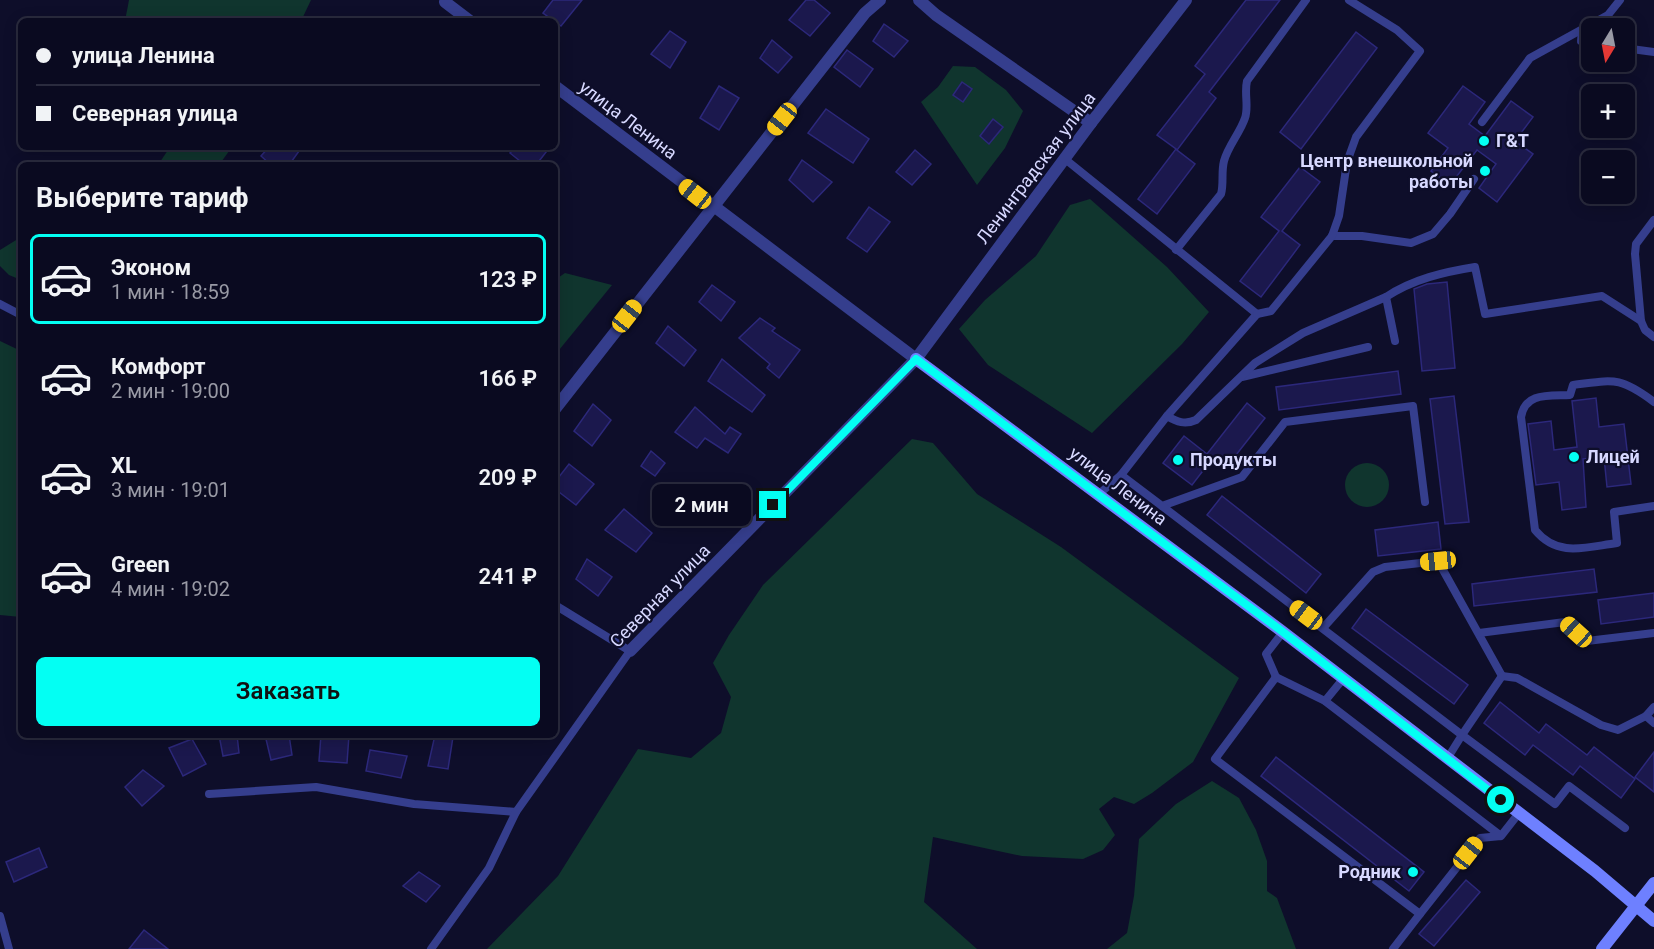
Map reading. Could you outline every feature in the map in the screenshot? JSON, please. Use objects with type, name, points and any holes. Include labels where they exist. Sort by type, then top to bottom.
[{"type":"street","points":[[558,404],[865,13],[880,0]]},
{"type":"street","points":[[919,0],[936,15],[1091,123]]},
{"type":"street","name":"Ленинградская улица","points":[[916,359],[1091,123],[1186,0]]},
{"type":"street","points":[[445,2],[466,18]]},
{"type":"street","name":"улица Ленина","points":[[558,88],[713,207],[1283,632],[1519,813],[1654,921]]},
{"type":"street","name":"Северная улица","points":[[630,651],[916,359]]},
{"type":"street","points":[[1602,949],[1654,883]]},
{"type":"lane","points":[[1176,250],[1221,194],[1224,185],[1222,170],[1226,155],[1246,116],[1247,81],[1306,0]]},
{"type":"lane","points":[[1099,494],[1121,475],[1167,416],[1257,314],[1271,311],[1332,236],[1339,216],[1347,162],[1356,137],[1420,51],[1397,30],[1348,0]]},
{"type":"lane","points":[[1603,18],[1620,0]]},
{"type":"lane","points":[[1482,122],[1530,58],[1581,31]]},
{"type":"lane","points":[[1635,49],[1654,52]]},
{"type":"lane","points":[[1065,159],[1257,314]]},
{"type":"lane","points":[[1332,236],[1362,236],[1412,243],[1433,234],[1474,179]]},
{"type":"lane","points":[[1654,220],[1636,244],[1635,254],[1641,321],[1645,330],[1654,337]]},
{"type":"lane","points":[[1167,416],[1177,422],[1189,423],[1196,420],[1256,363],[1303,333],[1386,297],[1404,286],[1455,270],[1475,267],[1485,314],[1602,296],[1641,321]]},
{"type":"lane","points":[[1386,297],[1395,341]]},
{"type":"lane","points":[[0,304],[18,313]]},
{"type":"lane","points":[[1240,377],[1368,347]]},
{"type":"lane","points":[[1654,402],[1619,380],[1590,383],[1573,385],[1570,395],[1540,397],[1528,401],[1523,407],[1521,417],[1535,530],[1544,541],[1561,549],[1617,543],[1614,512],[1654,506]]},
{"type":"lane","points":[[1162,506],[1242,477],[1285,422],[1413,406],[1425,502]]},
{"type":"lane","points":[[1121,475],[1555,804],[1569,786],[1625,828]]},
{"type":"lane","points":[[1323,628],[1373,572],[1385,567],[1438,561],[1502,676]]},
{"type":"lane","points":[[558,606],[630,651]]},
{"type":"lane","points":[[1479,633],[1565,622],[1587,641],[1654,633]]},
{"type":"lane","points":[[1283,632],[1266,654],[1276,677],[1325,701],[1501,836]]},
{"type":"lane","name":"Северная улица","points":[[431,949],[489,868],[516,812],[630,651]]},
{"type":"lane","points":[[1447,759],[1502,676]]},
{"type":"lane","points":[[1502,676],[1517,678],[1600,725],[1618,730],[1646,716],[1654,707]]},
{"type":"lane","points":[[1276,677],[1215,759],[1420,914]]},
{"type":"lane","points":[[1325,701],[1343,679]]},
{"type":"lane","points":[[1646,716],[1654,723]]},
{"type":"lane","points":[[209,794],[316,787],[414,804],[516,812]]},
{"type":"lane","points":[[1393,949],[1480,838],[1501,836],[1519,813]]},
{"type":"lane","points":[[0,916],[9,949]]},
{"type":"green space","points":[[129,0],[311,0],[302,18],[126,18]]},
{"type":"green space","points":[[953,66],[975,67],[1006,90],[1023,111],[1005,148],[977,185],[921,102],[938,87]]},
{"type":"green space","points":[[168,150],[230,150],[221,162],[160,162]]},
{"type":"green space","points":[[1090,199],[1167,267],[1209,312],[1182,344],[1092,433],[988,365],[959,329],[985,300],[1036,256],[1070,205]]},
{"type":"green space","points":[[18,239],[18,279],[9,275],[0,266],[0,250]]},
{"type":"green space","points":[[565,273],[612,285],[558,351],[558,278]]},
{"type":"green space","points":[[0,341],[18,350],[18,617],[0,615]]},
{"type":"green space","points":[[912,439],[933,443],[977,494],[1061,547],[1239,678],[1193,762],[1134,804],[1114,797],[1099,809],[1115,835],[1103,850],[1083,859],[1022,856],[933,837],[924,902],[977,949],[487,949],[558,876],[638,749],[691,758],[721,733],[731,697],[713,663],[729,635],[763,585]]},
{"type":"green space","points":[[1367,463],[1382,470],[1389,485],[1382,500],[1367,507],[1352,500],[1345,485],[1352,470]]},
{"type":"green space","points":[[1212,781],[1239,798],[1256,830],[1267,861],[1267,891],[1277,898],[1296,949],[1107,949],[1127,933],[1134,896],[1139,839],[1176,804]]},
{"type":"building","points":[[553,0],[582,0],[561,26],[558,24],[558,18],[550,18],[543,13]]},
{"type":"building","points":[[806,0],[814,0],[830,13],[810,36],[789,20]]},
{"type":"building","points":[[1246,0],[1280,0],[1209,92],[1216,98],[1177,150],[1195,164],[1157,214],[1138,199],[1176,149],[1157,135],[1205,74],[1195,66]]},
{"type":"building","points":[[884,24],[908,41],[894,57],[873,41]]},
{"type":"building","points":[[670,31],[686,42],[670,68],[651,54]]},
{"type":"building","points":[[1356,32],[1377,48],[1301,149],[1280,132]]},
{"type":"building","points":[[772,40],[792,57],[778,73],[760,58]]},
{"type":"building","points":[[847,50],[873,69],[860,87],[834,67]]},
{"type":"building","points":[[962,82],[972,89],[963,102],[953,95]]},
{"type":"building","points":[[719,86],[739,98],[719,130],[700,118]]},
{"type":"building","points":[[1463,86],[1485,102],[1469,124],[1485,136],[1511,101],[1533,117],[1515,141],[1533,154],[1497,202],[1479,188],[1496,164],[1477,150],[1450,185],[1431,171],[1448,148],[1428,133]]},
{"type":"building","points":[[826,109],[869,139],[853,163],[808,133]]},
{"type":"building","points":[[993,119],[1003,127],[989,144],[980,136]]},
{"type":"building","points":[[266,150],[300,150],[291,162],[268,162],[261,156]]},
{"type":"building","points":[[513,150],[548,150],[538,162],[521,162],[510,153]]},
{"type":"building","points":[[915,150],[931,164],[912,185],[896,172]]},
{"type":"building","points":[[802,160],[832,182],[813,202],[789,180]]},
{"type":"building","points":[[1300,167],[1320,182],[1282,231],[1300,245],[1261,297],[1240,281],[1279,231],[1261,217]]},
{"type":"building","points":[[869,207],[890,222],[867,252],[847,238]]},
{"type":"building","points":[[1447,282],[1455,368],[1422,371],[1414,289],[1427,284]]},
{"type":"building","points":[[712,285],[735,302],[721,321],[699,302]]},
{"type":"building","points":[[760,318],[775,328],[772,331],[800,350],[779,378],[767,368],[770,364],[739,338]]},
{"type":"building","points":[[668,326],[696,350],[684,366],[656,343]]},
{"type":"building","points":[[722,359],[765,395],[752,412],[708,381]]},
{"type":"building","points":[[1398,371],[1401,394],[1279,410],[1276,387]]},
{"type":"building","points":[[1454,396],[1469,522],[1445,524],[1430,399]]},
{"type":"building","points":[[1596,398],[1599,427],[1624,424],[1631,484],[1607,487],[1604,457],[1583,459],[1586,507],[1562,510],[1559,482],[1536,485],[1528,424],[1551,421],[1554,450],[1577,447],[1572,401]]},
{"type":"building","points":[[1247,403],[1265,418],[1225,469],[1212,459],[1192,485],[1163,463],[1184,436],[1207,454]]},
{"type":"building","points":[[593,404],[611,420],[592,446],[574,431]]},
{"type":"building","points":[[695,407],[725,434],[730,427],[741,434],[728,453],[705,438],[697,448],[675,432]]},
{"type":"building","points":[[651,451],[665,463],[655,476],[641,466]]},
{"type":"building","points":[[569,464],[594,484],[576,505],[558,491],[558,478]]},
{"type":"building","points":[[1222,496],[1321,574],[1306,593],[1207,515]]},
{"type":"building","points":[[624,509],[652,533],[636,552],[605,530]]},
{"type":"building","points":[[1438,522],[1441,549],[1378,556],[1375,530]]},
{"type":"building","points":[[587,559],[612,577],[598,596],[576,579]]},
{"type":"building","points":[[1594,569],[1597,592],[1474,606],[1472,584]]},
{"type":"building","points":[[1654,593],[1654,617],[1601,624],[1598,600]]},
{"type":"building","points":[[1366,609],[1468,685],[1454,704],[1352,628]]},
{"type":"building","points":[[1500,702],[1539,733],[1546,724],[1587,755],[1594,747],[1635,779],[1621,798],[1580,766],[1573,775],[1533,745],[1525,755],[1484,723]]},
{"type":"building","points":[[220,738],[237,738],[239,753],[223,756]]},
{"type":"building","points":[[266,738],[289,738],[292,755],[271,760]]},
{"type":"building","points":[[321,738],[349,738],[347,763],[319,761]]},
{"type":"building","points":[[434,738],[453,738],[448,769],[428,766]]},
{"type":"building","points":[[192,739],[206,764],[183,776],[169,748]]},
{"type":"building","points":[[370,750],[407,756],[401,778],[366,771]]},
{"type":"building","points":[[1654,752],[1654,792],[1635,777]]},
{"type":"building","points":[[1276,757],[1424,872],[1409,891],[1261,776]]},
{"type":"building","points":[[143,770],[164,786],[142,806],[125,787]]},
{"type":"building","points":[[39,848],[47,867],[14,882],[6,862]]},
{"type":"building","points":[[419,872],[440,886],[426,902],[403,886]]},
{"type":"building","points":[[1466,880],[1480,892],[1434,946],[1419,934]]},
{"type":"building","points":[[144,930],[168,949],[129,949]]},
{"type":"place","name":"Г&Т","points":[[1484,141]]},
{"type":"place","name":"Центр внешкольной работы","points":[[1485,171]]},
{"type":"place","name":"Лицей","points":[[1574,457]]},
{"type":"place","name":"Продукты","points":[[1178,460]]},
{"type":"place","name":"Родник","points":[[1413,872]]},
{"type":"route","points":[[773,505],[916,359],[1283,632],[1501,800]]}]
